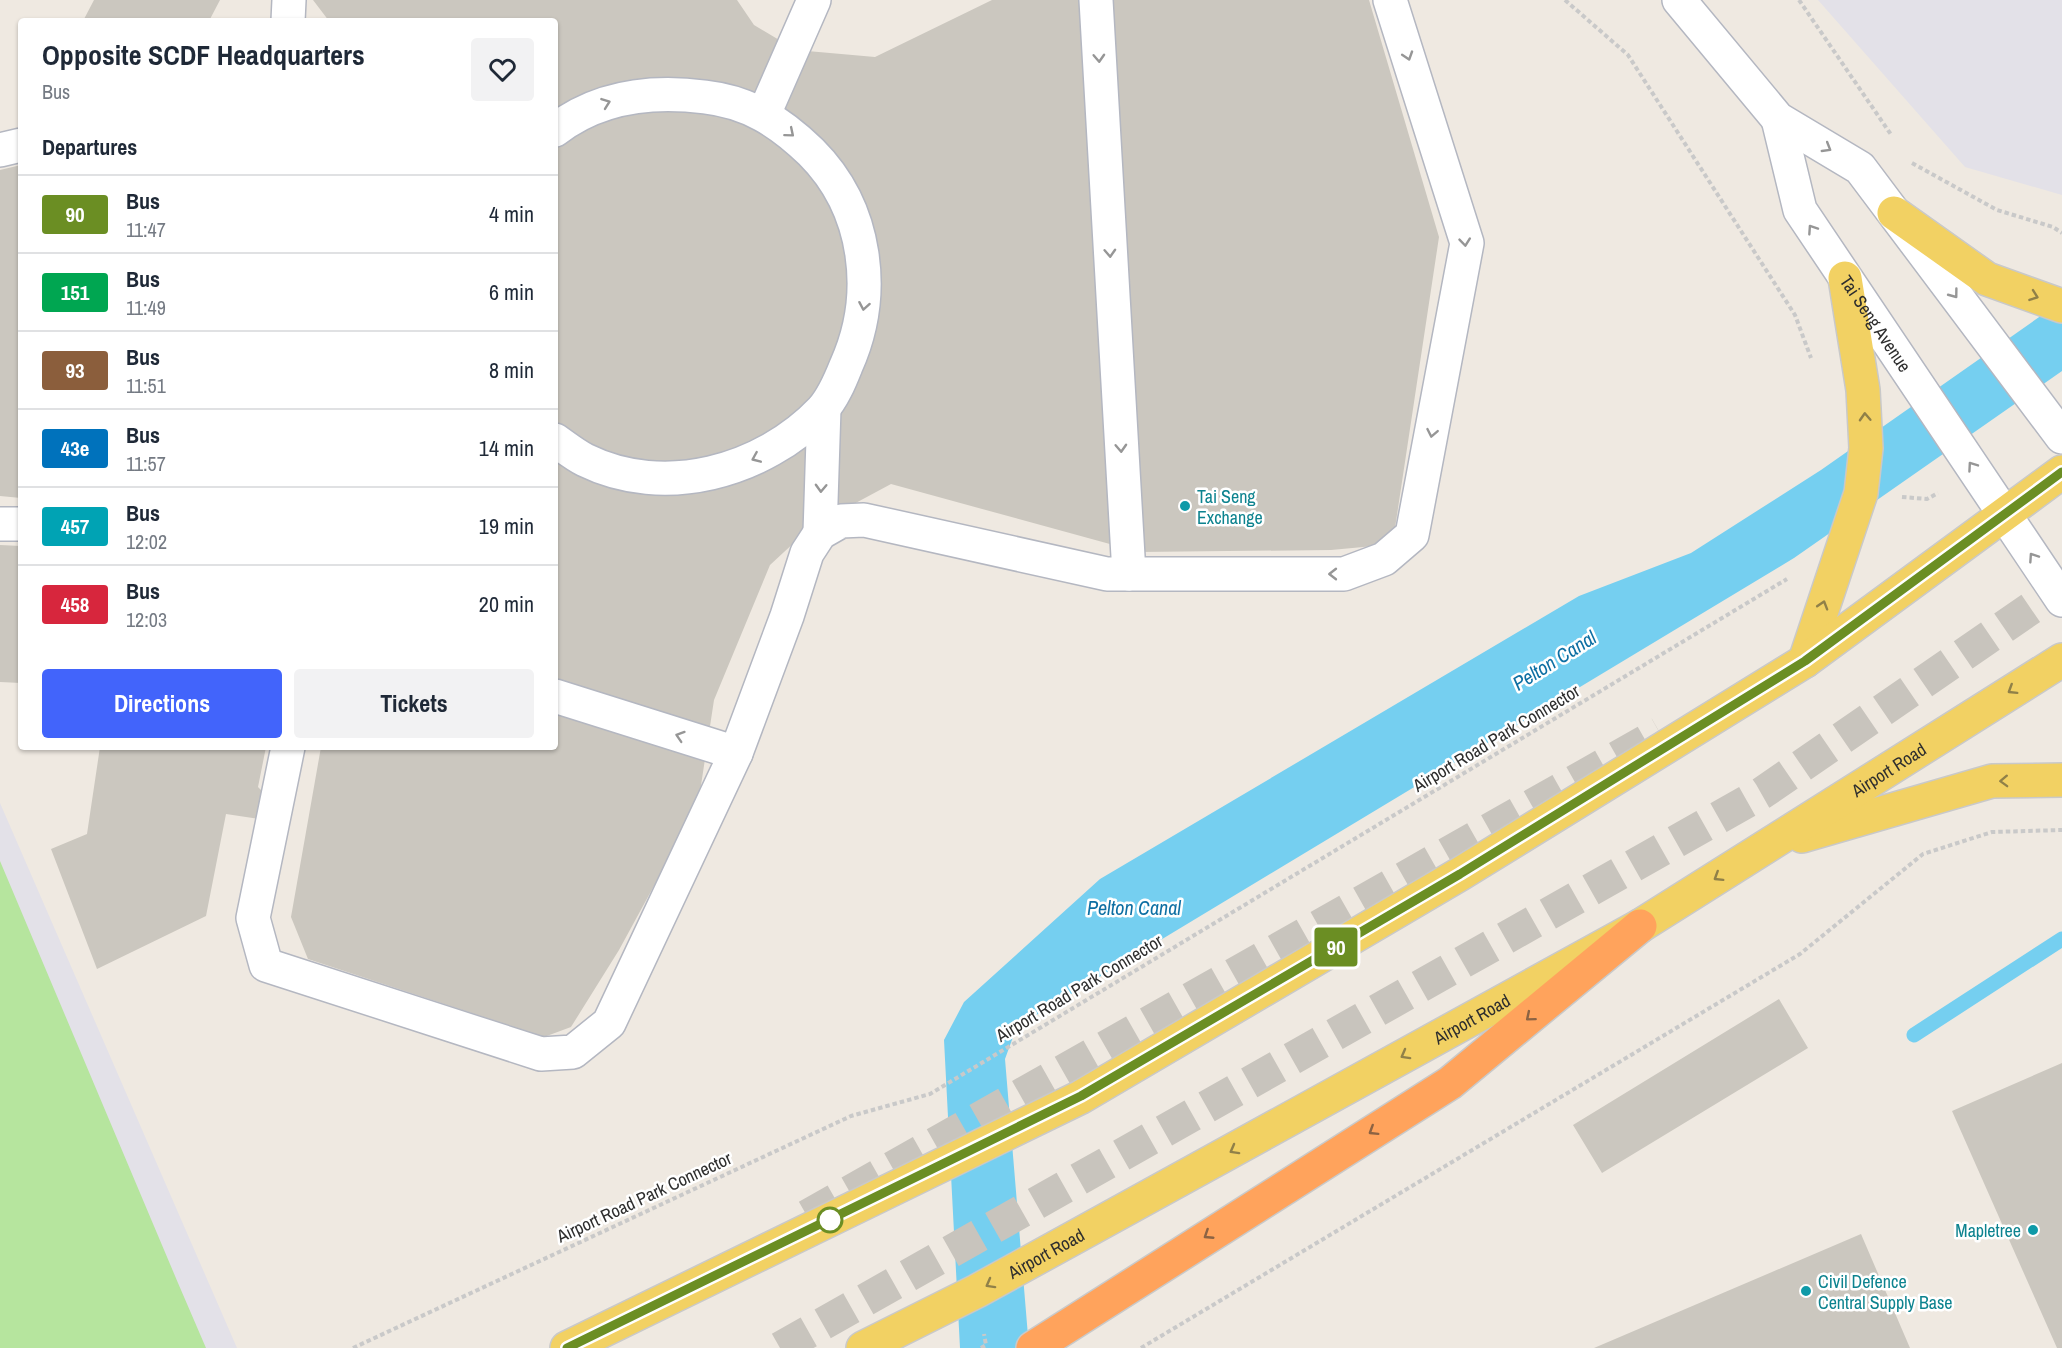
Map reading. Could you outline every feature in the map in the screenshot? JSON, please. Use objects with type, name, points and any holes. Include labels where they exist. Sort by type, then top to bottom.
[{"type":"highway","points":[[1033,1348],[1450,1083],[1640,926]]},
{"type":"main road","points":[[1894,213],[1987,279],[2062,306]]},
{"type":"main road","points":[[1805,661],[1861,493],[1866,448],[1863,390],[1845,278]]},
{"type":"main road","points":[[567,1348],[1081,1096],[1460,874],[1805,661],[2062,472]]},
{"type":"main road","name":"Airport Road","points":[[863,1348],[977,1291],[1640,926],[2062,660]]},
{"type":"main road","points":[[1767,846],[1992,781],[2062,780]]},
{"type":"street","points":[[764,114],[814,0]]},
{"type":"street","points":[[1096,0],[1129,574]]},
{"type":"street","points":[[820,532],[841,521],[864,520],[1107,574],[1344,574],[1384,559],[1412,535],[1467,243],[1390,0]]},
{"type":"street","name":"Tai Seng Avenue","points":[[1679,0],[1778,119],[1860,168],[2062,437]]},
{"type":"street","points":[[287,750],[253,918],[266,965],[541,1054],[573,1052],[609,1023],[736,753],[787,616],[807,553],[820,532],[824,408],[857,341],[866,295],[862,248],[848,204],[823,164],[790,131],[764,114],[730,100],[691,95],[630,95],[573,116],[558,128]]},
{"type":"street","name":"Tai Seng Avenue","points":[[1778,119],[1800,210],[2062,600]]},
{"type":"street","points":[[0,150],[18,146]]},
{"type":"street","points":[[558,442],[585,460],[643,478],[704,476],[761,457],[824,408]]},
{"type":"street","points":[[0,524],[18,524]]},
{"type":"street","points":[[558,697],[736,753]]},
{"type":"path","points":[[1565,0],[1628,55],[1796,315],[1813,368]]},
{"type":"path","points":[[1799,0],[1896,142]]},
{"type":"path","points":[[1909,161],[1997,210],[2052,226],[2062,233]]},
{"type":"path","name":"Airport Road Park Connector","points":[[353,1348],[851,1116],[930,1094],[1797,572]]},
{"type":"path","points":[[1141,1348],[1800,954],[1923,854],[1992,832],[2062,830]]},
{"type":"shaded area","points":[[1818,0],[2062,0],[2062,195],[1965,167]]},
{"type":"shaded area","points":[[0,803],[237,1348],[0,1348]]},
{"type":"green space","points":[[0,861],[178,1283],[206,1348],[0,1348]]},
{"type":"water","name":"Pelton Canal","points":[[2062,301],[2062,371],[1794,558],[1033,1017],[1013,1037],[1005,1059],[1029,1348],[960,1348],[944,1040],[964,1002],[1100,879],[1579,596],[1691,553],[1821,470]]},
{"type":"building","points":[[94,0],[220,0],[211,18],[85,18]]},
{"type":"building","name":"Tai Seng Exchange","points":[[313,0],[737,0],[754,25],[796,50],[875,57],[992,0],[1369,0],[1439,237],[1395,528],[1374,546],[1331,550],[1139,552],[891,484],[811,527],[770,565],[714,700],[698,805],[619,950],[571,1027],[544,1037],[308,959],[291,917],[320,750],[558,750],[558,18],[327,18]]},
{"type":"building","points":[[18,166],[18,498],[0,496],[0,170]]},
{"type":"building","points":[[0,545],[18,546],[18,683],[0,682]]},
{"type":"building","points":[[100,750],[265,750],[258,787],[265,794],[260,819],[226,814],[206,916],[97,969],[51,849],[87,834]]},
{"type":"building","points":[[1779,999],[1808,1048],[1602,1173],[1573,1125]]},
{"type":"building","name":"Mapletree","points":[[2062,1063],[2062,1348],[2057,1348],[1952,1111]]},
{"type":"building","name":"Civil Defence Central Supply Base","points":[[1861,1234],[1910,1348],[1594,1348]]},
{"type":"waterway","points":[[1914,1035],[2062,939]]},
{"type":"tunnel","points":[[780,1348],[1762,793],[2062,587]]},
{"type":"tunnel","points":[[807,1216],[1660,733]]},
{"type":"bus line","name":"90","points":[[567,1348],[1081,1096],[1460,874],[1805,661],[2062,472]]},
{"type":"place","name":"Tai Seng Exchange","points":[[1185,506]]},
{"type":"place","name":"Mapletree","points":[[2033,1230]]},
{"type":"place","name":"Civil Defence Central Supply Base","points":[[1806,1291]]}]
